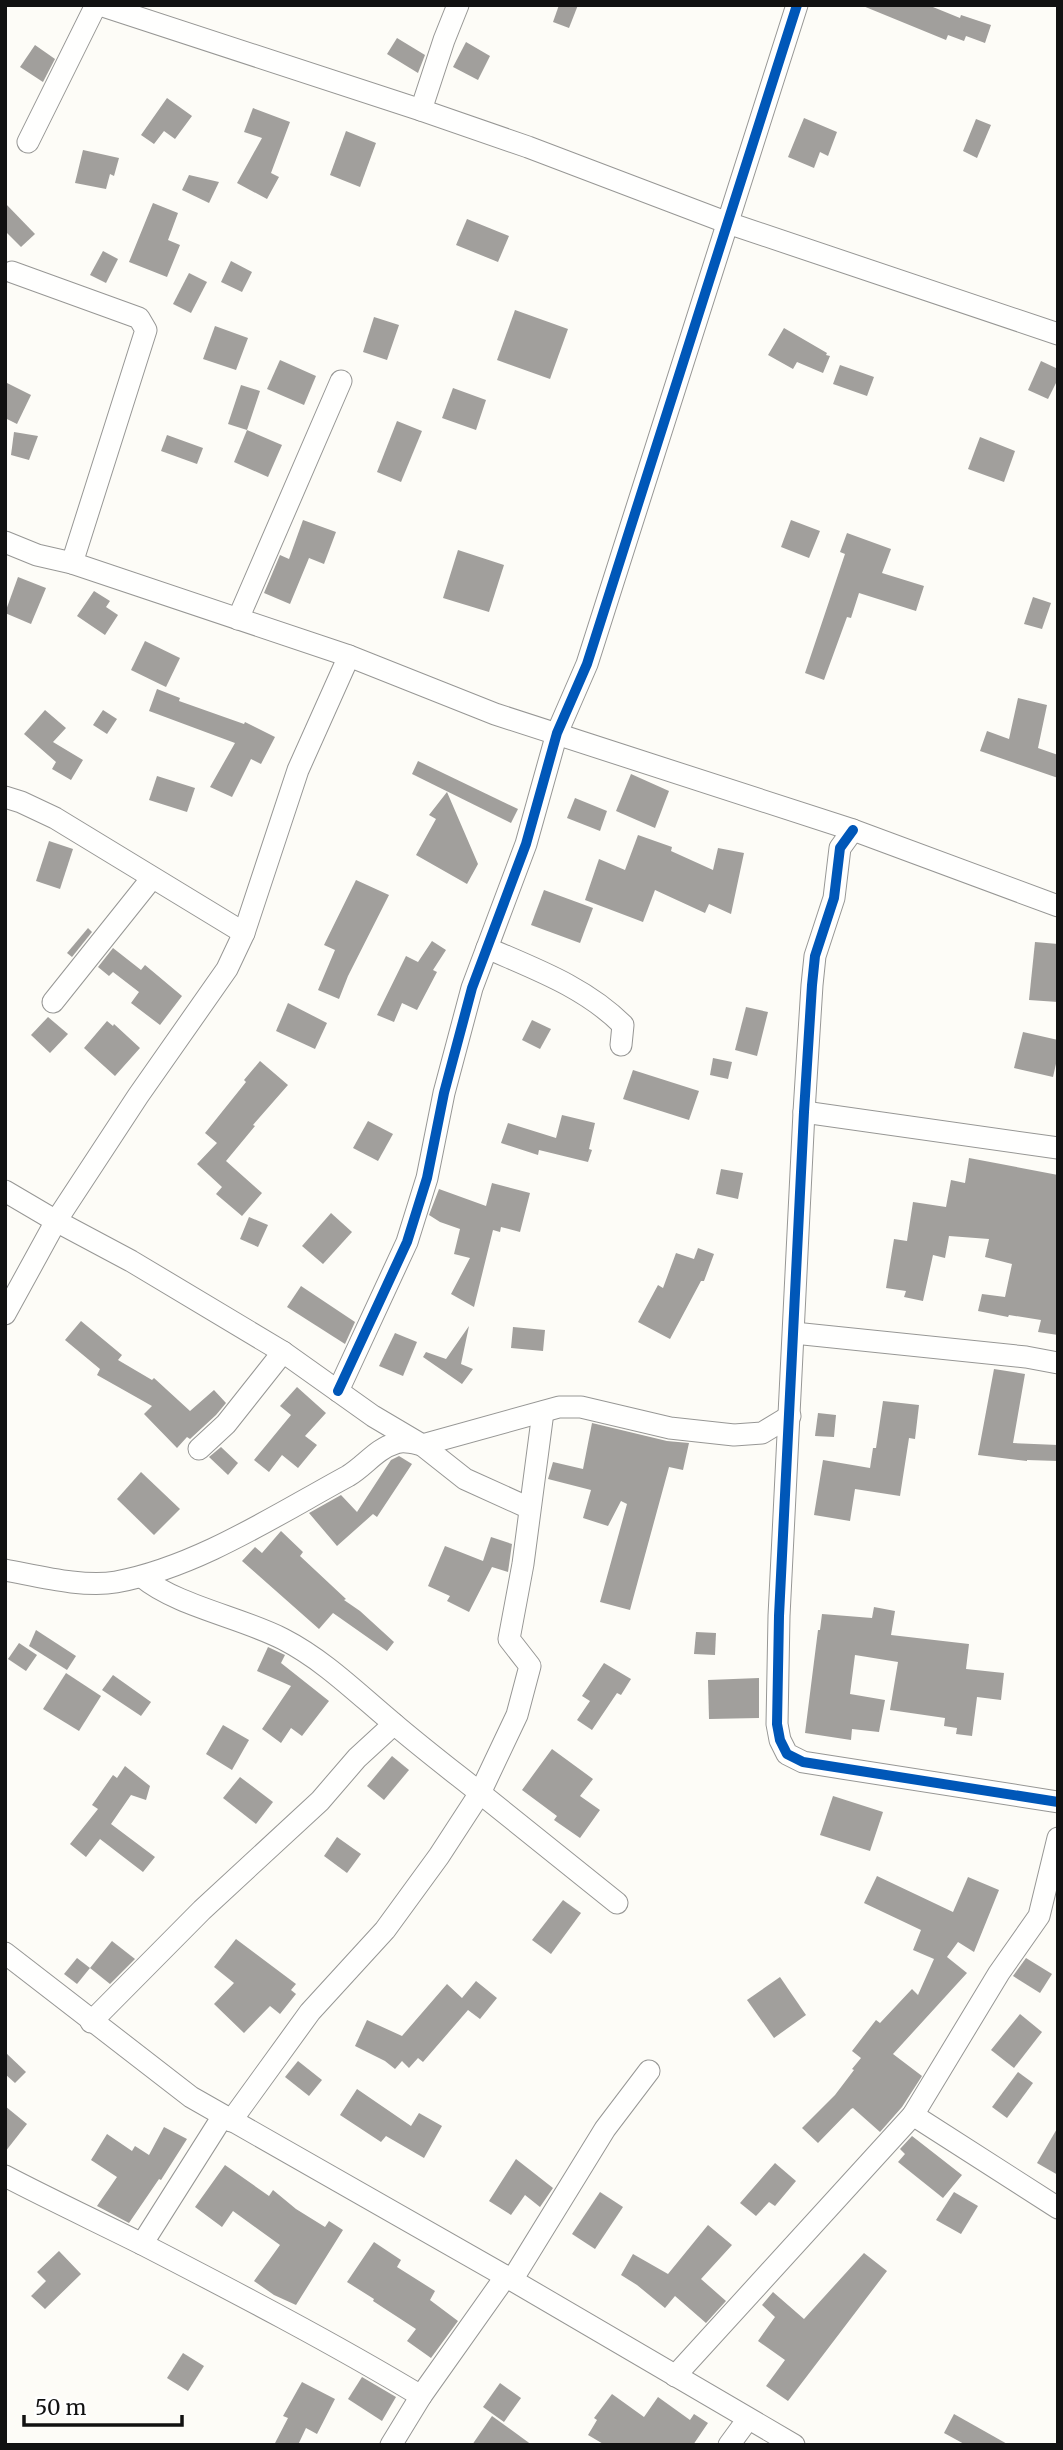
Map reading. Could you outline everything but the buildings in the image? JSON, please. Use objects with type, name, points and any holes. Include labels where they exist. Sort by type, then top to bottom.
[{"type":"street","points":[[28,142],[98,5],[421,110],[528,147],[728,223],[1058,334]]},
{"type":"street","points":[[421,110],[458,5]]},
{"type":"street","points":[[338,1391],[407,1242],[427,1178],[458,1036],[526,844],[557,733],[587,664],[797,5]]},
{"type":"street","points":[[12,272],[139,318],[146,330],[72,563]]},
{"type":"street","points":[[238,619],[341,381]]},
{"type":"street","points":[[5,542],[37,555],[72,563],[349,656],[495,714],[853,830],[1058,906]]},
{"type":"street","points":[[5,1314],[56,1221],[138,1096],[227,969],[244,933],[298,771],[349,656]]},
{"type":"street","points":[[5,797],[55,818],[244,933]]},
{"type":"street","points":[[824,821],[840,848]]},
{"type":"street","points":[[853,830],[840,848],[834,898],[815,956],[804,1112],[779,1616],[777,1724],[780,1740],[787,1754],[803,1762],[1058,1802]]},
{"type":"street","points":[[53,1002],[152,878]]},
{"type":"street","points":[[487,948],[568,984],[607,1009],[623,1025],[621,1045]]},
{"type":"street","points":[[804,1112],[1058,1148]]},
{"type":"street","points":[[5,1191],[131,1261],[283,1352],[373,1416],[422,1445],[465,1479],[529,1508]]},
{"type":"street","points":[[794,1333],[1026,1357],[1058,1363]]},
{"type":"street","points":[[199,1449],[226,1424],[283,1352]]},
{"type":"street","points":[[5,1570],[92,1583],[113,1583],[142,1577],[234,1539],[355,1471],[376,1453],[398,1442],[422,1445],[559,1407],[581,1406],[670,1428],[734,1435],[762,1433],[790,1416]]},
{"type":"street","points":[[142,2244],[227,2118],[310,2012],[385,1930],[439,1856],[480,1793],[517,1715],[530,1666],[509,1639],[523,1564],[543,1412]]},
{"type":"street","points":[[373,1416],[378,1436],[376,1453]]},
{"type":"street","points":[[762,1433],[788,1447]]},
{"type":"street","points":[[142,1577],[169,1595],[236,1618],[318,1659],[394,1724],[617,1903]]},
{"type":"street","points":[[91,2022],[202,1910],[320,1801],[357,1758],[394,1724]]},
{"type":"street","points":[[675,2376],[913,2115],[999,1973],[1048,1918],[1058,1838]]},
{"type":"street","points":[[5,1953],[191,2097],[509,2278],[794,2445]]},
{"type":"street","points":[[391,2445],[421,2396],[509,2278],[605,2129],[649,2071]]},
{"type":"street","points":[[913,2115],[1058,2208]]},
{"type":"street","points":[[5,2176],[142,2244],[347,2353],[421,2396]]},
{"type":"street","points":[[729,2445],[748,2419]]},
{"type":"cycle path","points":[[338,1391],[407,1242],[427,1178],[444,1093],[472,988],[526,844],[557,733],[587,664],[797,5]]},
{"type":"cycle path","points":[[853,830],[840,848],[834,898],[815,956],[812,985],[779,1616],[777,1724],[780,1740],[787,1754],[803,1762],[1058,1802]]}]
